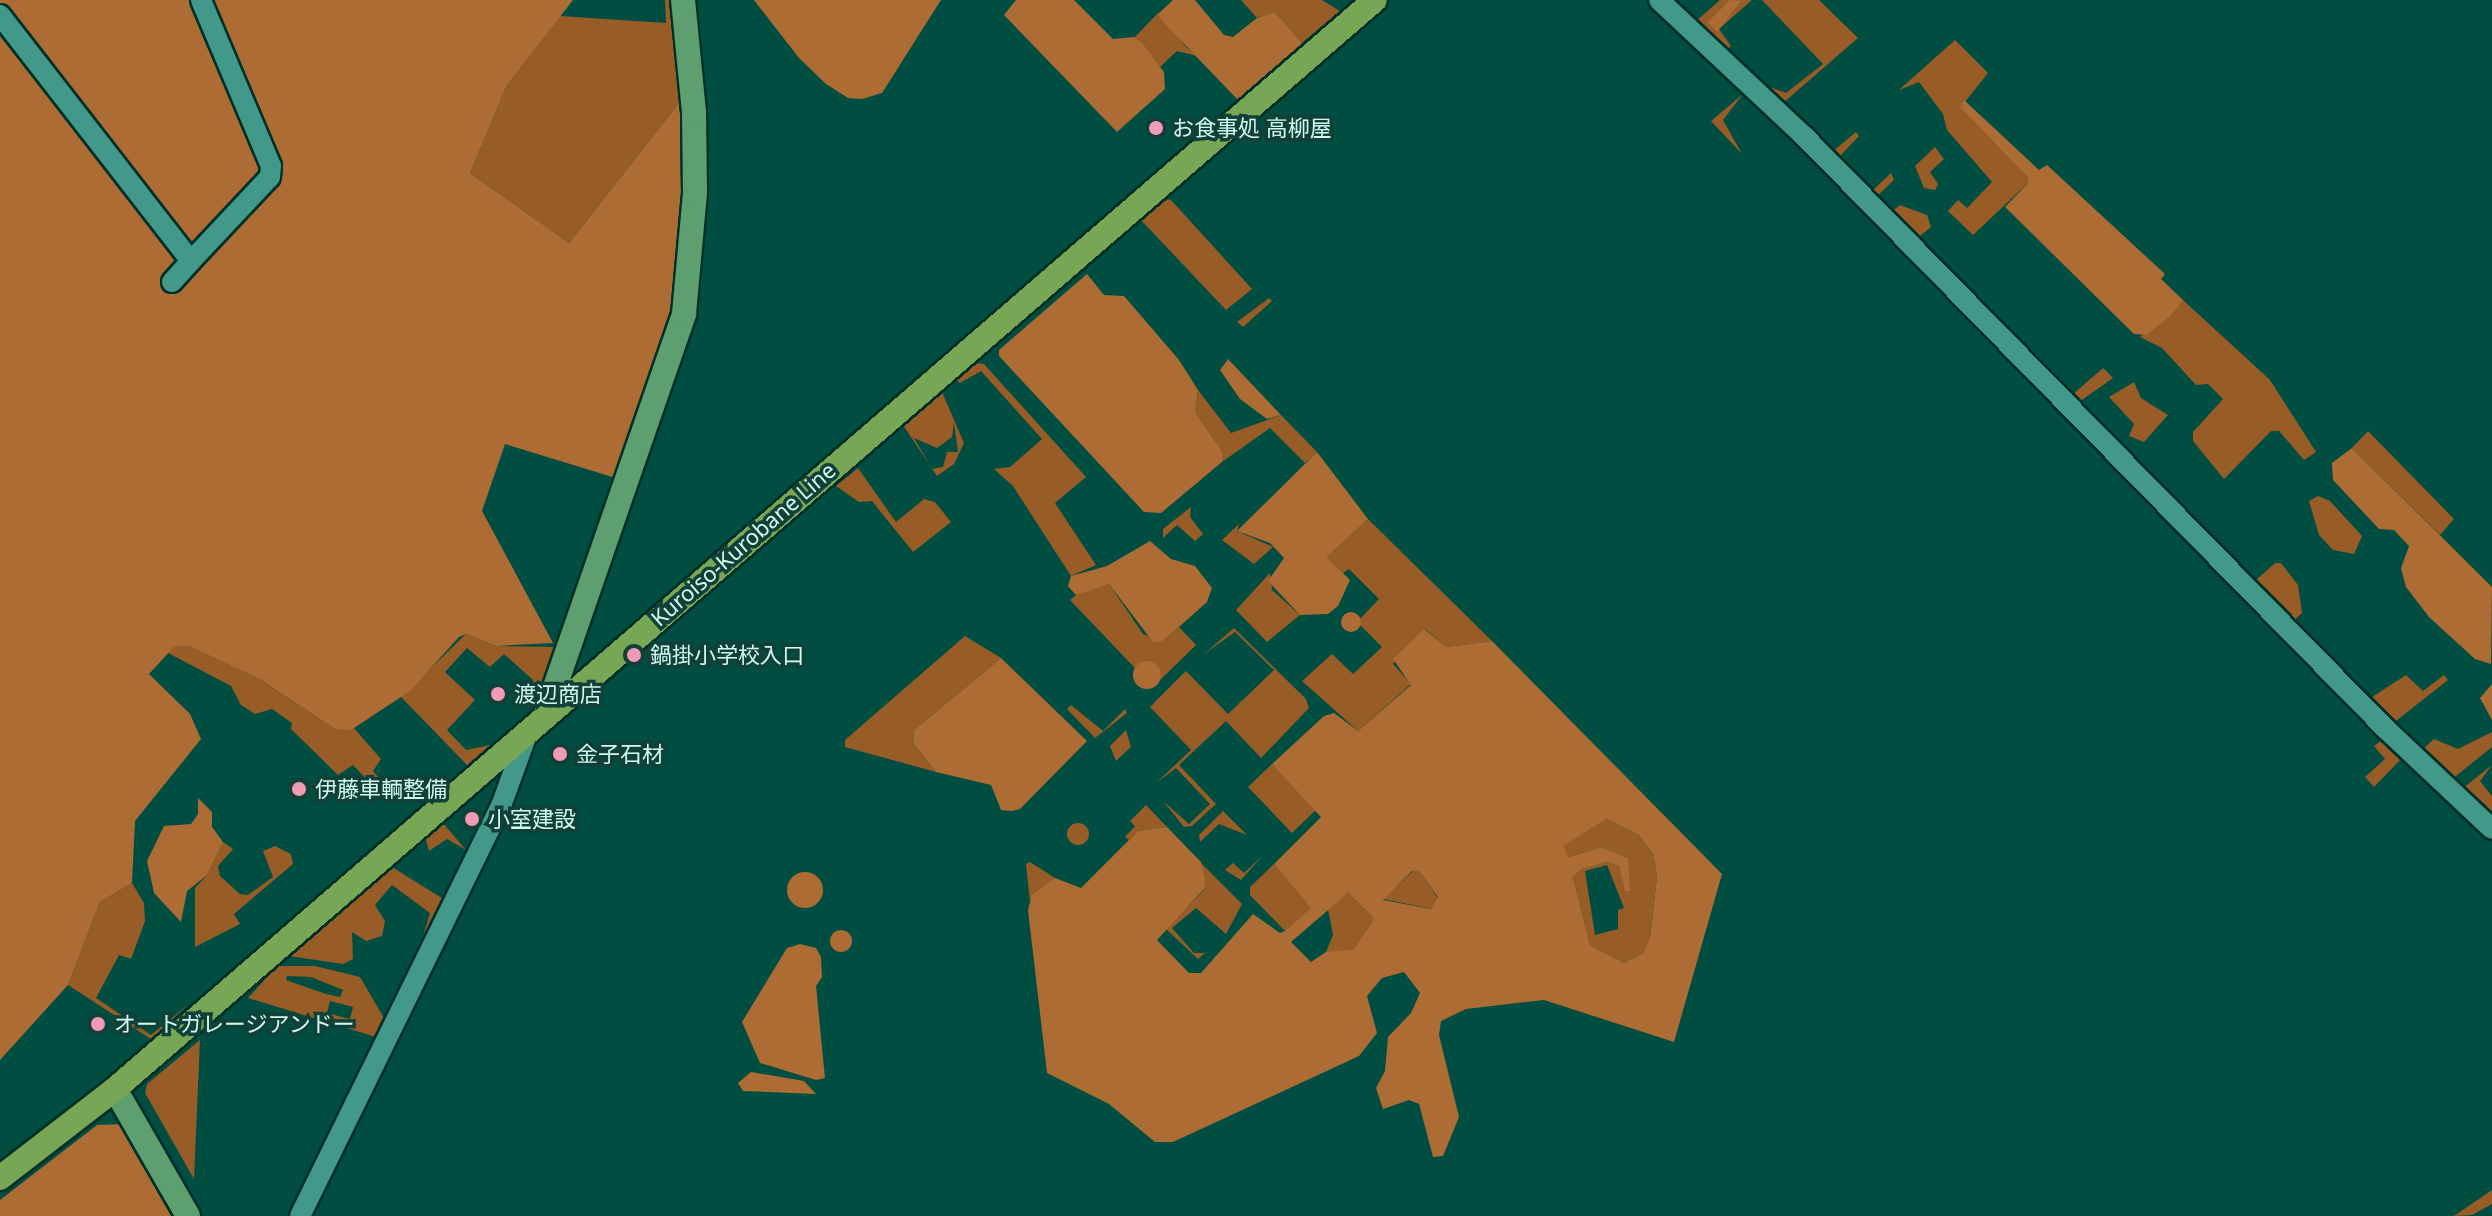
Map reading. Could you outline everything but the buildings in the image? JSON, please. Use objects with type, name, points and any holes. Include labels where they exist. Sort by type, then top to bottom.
[{"type":"main road","name":"Kuroiso-Kurobane Line","points":[[0,1178],[115,1089],[539,717],[1375,0]]},
{"type":"street","points":[[172,282],[270,177],[271,166],[201,0]]},
{"type":"street","points":[[300,1216],[501,806],[539,717],[684,314],[695,192],[694,112],[683,0]]},
{"type":"street","points":[[1659,0],[1804,136],[2387,730],[2492,829]]},
{"type":"street","points":[[0,15],[191,261]]},
{"type":"street","points":[[115,1089],[188,1216]]},
{"type":"shaded area","points":[[0,0],[573,0],[507,85],[470,173],[569,243],[683,98],[688,200],[678,314],[619,479],[505,444],[482,511],[553,643],[496,646],[466,634],[459,637],[410,691],[351,730],[335,729],[261,680],[189,646],[174,647],[149,674],[190,714],[201,739],[135,821],[132,883],[100,902],[68,985],[0,1060]]},
{"type":"shaded area","points":[[665,0],[674,0],[683,98],[569,243],[470,173],[507,85],[560,16],[666,23]]},
{"type":"shaded area","points":[[754,0],[941,0],[882,93],[862,99],[848,98],[826,84],[799,58]]},
{"type":"shaded area","points":[[1016,0],[1074,0],[1113,39],[1134,37],[1142,43],[1164,72],[1165,89],[1117,132],[1004,15]]},
{"type":"shaded area","points":[[1173,0],[1195,0],[1224,35],[1233,37],[1257,18],[1275,12],[1302,43],[1246,99],[1237,99],[1163,22],[1158,14]]},
{"type":"shaded area","points":[[1241,0],[1322,0],[1340,11],[1302,43],[1275,12],[1257,18]]},
{"type":"shaded area","points":[[1720,0],[1752,0],[1719,29],[1731,46],[1722,53],[1694,23]]},
{"type":"shaded area","points":[[1730,0],[1741,1],[1717,32],[1708,22]]},
{"type":"shaded area","points":[[1762,0],[1819,0],[1858,38],[1783,103],[1764,85],[1786,93],[1823,64]]},
{"type":"shaded area","points":[[1158,13],[1197,56],[1177,51],[1160,67],[1133,39]]},
{"type":"shaded area","points":[[1955,40],[1988,73],[1961,107],[2028,176],[2028,183],[1973,235],[1948,211],[1958,200],[1967,208],[1992,182],[1947,130],[1943,114],[1919,82],[1899,90]]},
{"type":"shaded area","points":[[1743,94],[1723,120],[1742,154],[1711,121]]},
{"type":"shaded area","points":[[1964,100],[2039,170],[2047,165],[2165,274],[2161,279],[2183,300],[2170,316],[2147,335],[2134,334],[2005,207],[2028,183],[2028,177],[1960,107]]},
{"type":"shaded area","points":[[1856,132],[1859,136],[1841,155],[1873,190],[1891,173],[1894,180],[1874,199],[1831,153]]},
{"type":"shaded area","points":[[1935,147],[1944,159],[1930,172],[1938,184],[1935,190],[1924,188],[1915,166]]},
{"type":"shaded area","points":[[1164,199],[1171,200],[1252,289],[1226,310],[1140,219]]},
{"type":"shaded area","points":[[1900,205],[1927,215],[1931,227],[1913,242],[1889,214]]},
{"type":"shaded area","points":[[1087,274],[1104,295],[1124,296],[1179,360],[1198,390],[1195,412],[1222,451],[1222,462],[1161,513],[1144,512],[999,356],[999,350]]},
{"type":"shaded area","points":[[1269,298],[1272,301],[1243,327],[1237,322]]},
{"type":"shaded area","points":[[2183,300],[2270,380],[2316,452],[2304,460],[2279,431],[2271,431],[2224,479],[2193,441],[2193,432],[2223,399],[2208,384],[2196,385],[2162,348],[2140,337]]},
{"type":"shaded area","points":[[1228,359],[1281,415],[1267,419],[1240,399],[1220,370]]},
{"type":"shaded area","points":[[975,363],[984,364],[1086,477],[1055,503],[1096,565],[1071,576],[1013,486],[994,469],[1010,467],[1042,439],[981,371],[960,383],[956,379]]},
{"type":"shaded area","points":[[2103,368],[2113,378],[2079,402],[2072,395]]},
{"type":"shaded area","points":[[2134,382],[2141,398],[2168,415],[2144,442],[2129,436],[2134,424],[2109,397]]},
{"type":"shaded area","points":[[1198,390],[1231,433],[1281,415],[1317,452],[1305,463],[1270,428],[1222,462],[1222,451],[1195,412]]},
{"type":"shaded area","points":[[942,392],[964,443],[954,464],[937,476],[932,469],[943,467],[947,452],[958,452],[954,423],[952,437],[937,448],[914,438],[930,465],[903,425]]},
{"type":"shaded area","points":[[2368,431],[2454,519],[2440,535],[2352,448]]},
{"type":"shaded area","points":[[2352,448],[2492,587],[2491,664],[2475,659],[2429,617],[2406,587],[2401,568],[2409,546],[2394,530],[2379,529],[2333,480],[2332,463]]},
{"type":"shaded area","points":[[1317,452],[1368,519],[1327,557],[1350,580],[1338,606],[1328,614],[1300,615],[1268,581],[1284,558],[1270,543],[1237,531]]},
{"type":"shaded area","points":[[858,468],[896,522],[924,499],[935,502],[951,522],[913,552],[872,501],[859,502],[836,486]]},
{"type":"shaded area","points":[[2318,496],[2330,501],[2362,536],[2354,554],[2333,550],[2319,535],[2309,501]]},
{"type":"shaded area","points":[[1191,507],[1190,517],[1203,534],[1195,541],[1177,525],[1163,538],[1163,529]]},
{"type":"shaded area","points":[[1368,519],[1492,641],[1447,647],[1425,629],[1393,664],[1411,684],[1358,731],[1302,681],[1332,654],[1353,674],[1382,647],[1357,622],[1379,599],[1349,569],[1343,573],[1327,557]]},
{"type":"shaded area","points":[[1239,524],[1237,531],[1273,547],[1254,564],[1222,540]]},
{"type":"shaded area","points":[[1150,541],[1171,559],[1195,566],[1212,588],[1207,602],[1163,641],[1153,642],[1109,584],[1076,595],[1068,586],[1071,576],[1107,566]]},
{"type":"shaded area","points":[[2275,563],[2281,563],[2298,585],[2302,613],[2292,622],[2255,581]]},
{"type":"shaded area","points":[[1270,573],[1272,590],[1300,615],[1267,642],[1236,610]]},
{"type":"shaded area","points":[[1109,584],[1143,634],[1163,641],[1179,627],[1196,645],[1153,687],[1070,600],[1083,590]]},
{"type":"shaded area","points":[[1351,612],[1358,615],[1361,622],[1358,629],[1351,632],[1344,629],[1341,622],[1344,615]]},
{"type":"shaded area","points":[[1234,628],[1306,699],[1309,708],[1261,758],[1226,721],[1179,765],[1216,804],[1192,826],[1184,827],[1163,801],[1189,824],[1210,804],[1176,768],[1156,783],[1191,750],[1150,707],[1186,671],[1228,714],[1274,670],[1235,632],[1204,654]]},
{"type":"shaded area","points":[[1424,629],[1447,647],[1492,641],[1722,874],[1674,1042],[1544,1000],[1466,1009],[1441,1021],[1439,1035],[1459,1117],[1443,1156],[1433,1157],[1419,1104],[1409,1100],[1383,1109],[1376,1088],[1385,1071],[1388,1037],[1411,1013],[1420,993],[1404,972],[1382,978],[1367,996],[1377,1033],[1359,1056],[1173,1142],[1155,1142],[1109,1104],[1047,1073],[1028,910],[1032,895],[1055,878],[1081,888],[1138,831],[1167,827],[1201,862],[1205,879],[1204,889],[1157,940],[1189,973],[1201,973],[1253,914],[1280,933],[1285,931],[1311,908],[1274,864],[1321,817],[1272,764],[1324,716],[1334,713],[1358,731],[1411,685],[1393,659]],"holes":[[[1607,819],[1639,835],[1653,854],[1657,876],[1650,938],[1643,953],[1624,963],[1590,945],[1573,877],[1582,869],[1607,862],[1619,866],[1625,891],[1630,891],[1628,858],[1602,847],[1569,857],[1563,846]],[[1412,871],[1419,871],[1438,897],[1431,909],[1383,900]],[[1348,893],[1373,917],[1353,950],[1326,952],[1311,962],[1291,942]]]},
{"type":"shaded area","points":[[466,634],[496,646],[554,647],[538,697],[528,707],[533,680],[504,654],[490,667],[467,648],[445,672],[475,700],[447,730],[466,750],[490,745],[468,766],[401,697]]},
{"type":"shaded area","points":[[965,636],[1001,658],[914,730],[913,743],[936,772],[845,747],[845,740]]},
{"type":"shaded area","points":[[189,646],[261,680],[335,729],[353,727],[381,759],[373,771],[391,792],[384,798],[353,765],[338,775],[291,729],[292,723],[272,709],[255,714],[241,705],[231,686],[168,653],[174,647]]},
{"type":"shaded area","points":[[1001,658],[1087,741],[1020,809],[1012,811],[1001,810],[991,785],[936,772],[913,743],[914,730]]},
{"type":"shaded area","points":[[1147,661],[1157,665],[1161,675],[1157,685],[1147,689],[1137,685],[1133,675],[1137,665]]},
{"type":"shaded area","points":[[2406,675],[2423,691],[2444,675],[2448,680],[2392,724],[2372,697]]},
{"type":"shaded area","points":[[2492,684],[2492,720],[2480,698]]},
{"type":"shaded area","points":[[1071,705],[1103,731],[1125,709],[1127,713],[1095,738],[1067,709]]},
{"type":"shaded area","points":[[1126,730],[1131,747],[1116,761],[1110,746]]},
{"type":"shaded area","points":[[2492,732],[2492,747],[2451,780],[2421,751],[2434,739],[2458,749]]},
{"type":"shaded area","points":[[2386,737],[2402,758],[2374,787],[2365,777],[2385,759],[2374,746]]},
{"type":"shaded area","points":[[1272,764],[1317,809],[1292,833],[1248,787]]},
{"type":"shaded area","points":[[2492,765],[2480,781],[2492,796],[2492,812],[2484,814],[2462,789]]},
{"type":"shaded area","points":[[198,798],[212,812],[212,827],[223,842],[207,875],[187,891],[181,922],[154,893],[147,861],[164,826],[191,824],[198,814]]},
{"type":"shaded area","points":[[1146,805],[1167,827],[1138,831],[1129,840],[1125,837],[1135,826],[1130,821]]},
{"type":"shaded area","points":[[1223,811],[1247,835],[1219,824],[1200,842],[1199,835]]},
{"type":"shaded area","points":[[1607,819],[1639,835],[1653,854],[1657,876],[1650,938],[1643,953],[1624,963],[1590,945],[1573,877],[1582,869],[1607,862],[1619,866],[1625,890],[1628,858],[1602,847],[1569,857],[1562,846]],"holes":[[[1607,865],[1624,908],[1618,910],[1618,929],[1595,935],[1585,871]]]},
{"type":"shaded area","points":[[442,822],[466,850],[447,839],[429,851],[425,836]]},
{"type":"shaded area","points":[[1078,823],[1086,826],[1089,834],[1086,842],[1078,845],[1070,842],[1067,834],[1070,826]]},
{"type":"shaded area","points":[[223,842],[233,849],[218,866],[220,876],[240,894],[248,895],[273,877],[263,851],[275,846],[291,854],[293,864],[234,914],[240,924],[195,947],[195,888],[207,875]]},
{"type":"shaded area","points":[[1263,855],[1241,880],[1225,870],[1233,863],[1244,873]]},
{"type":"shaded area","points":[[1030,862],[1055,878],[1030,901],[1026,864]]},
{"type":"shaded area","points":[[1201,863],[1242,904],[1226,934],[1196,908],[1172,928],[1194,953],[1205,953],[1198,959],[1166,929],[1204,890]]},
{"type":"shaded area","points":[[1274,864],[1312,908],[1285,931],[1250,895],[1250,887]]},
{"type":"shaded area","points":[[392,867],[445,900],[417,957],[430,913],[392,885],[375,905],[385,921],[382,936],[366,941],[352,932],[353,959],[343,964],[289,956]]},
{"type":"shaded area","points":[[1413,871],[1419,871],[1438,898],[1432,909],[1383,899]]},
{"type":"shaded area","points":[[805,872],[818,877],[823,890],[818,903],[805,908],[792,903],[787,890],[792,877]]},
{"type":"shaded area","points":[[132,883],[144,903],[145,921],[131,959],[119,955],[96,998],[151,1035],[189,1004],[151,1039],[68,985],[100,902]]},
{"type":"shaded area","points":[[1348,893],[1373,917],[1372,922],[1353,950],[1341,955],[1326,952],[1333,935],[1328,909]]},
{"type":"shaded area","points":[[841,930],[849,933],[852,941],[849,949],[841,952],[833,949],[830,941],[833,933]]},
{"type":"shaded area","points":[[800,944],[816,948],[821,957],[822,977],[816,986],[825,1078],[816,1080],[760,1063],[742,1022],[787,948]]},
{"type":"shaded area","points":[[277,966],[315,966],[360,977],[384,1018],[376,1037],[248,998]],"holes":[[[287,976],[311,977],[343,990],[340,997],[326,994],[286,980]],[[330,1001],[353,1007],[350,1019],[327,1013]]]},
{"type":"shaded area","points":[[200,1040],[194,1179],[145,1093],[147,1084]]},
{"type":"shaded area","points":[[751,1072],[804,1081],[816,1094],[743,1091],[738,1083]]},
{"type":"shaded area","points":[[124,1124],[179,1216],[0,1216],[0,1200],[97,1125]]},
{"type":"shaded area","points":[[2492,1190],[2492,1204],[2472,1215],[2454,1216]]},
{"type":"place","name":"お食事処 高柳屋","points":[[1156,128]]},
{"type":"place","name":"鍋掛小学校入口","points":[[634,655]]},
{"type":"place","name":"渡辺商店","points":[[498,694]]},
{"type":"place","name":"金子石材","points":[[560,754]]},
{"type":"place","name":"伊藤車輌整備","points":[[299,789]]},
{"type":"place","name":"小室建設","points":[[472,819]]},
{"type":"place","name":"オートガレージアンドー","points":[[98,1024]]}]
